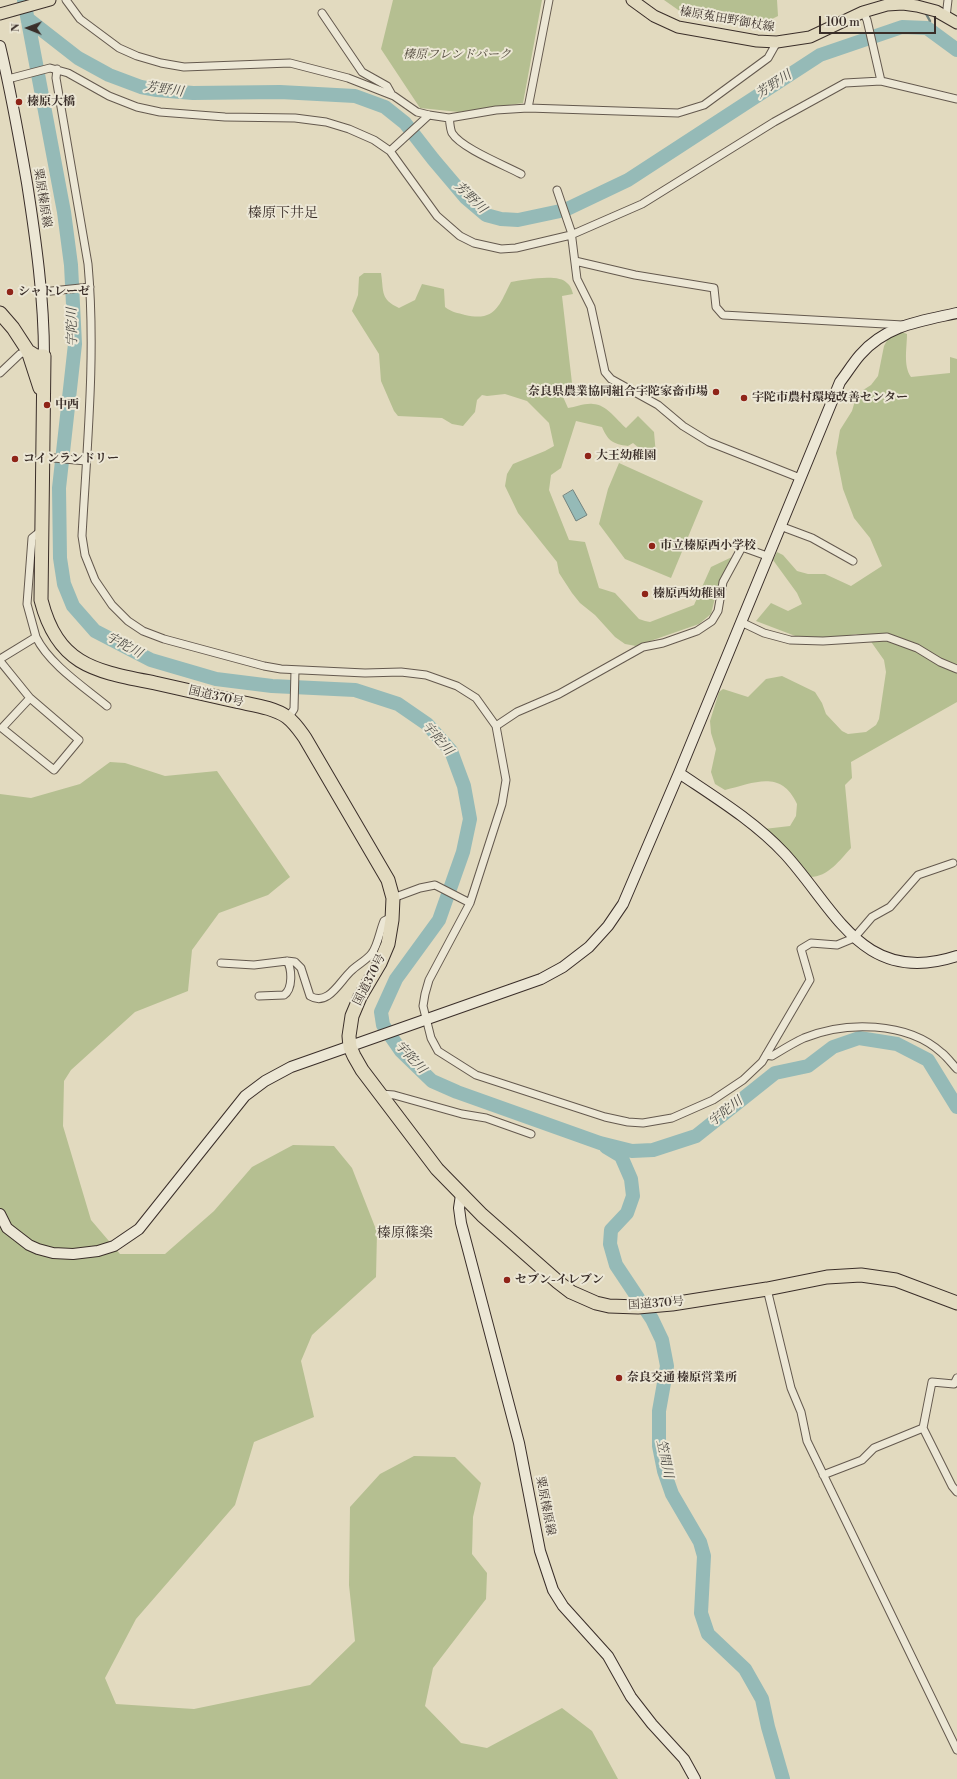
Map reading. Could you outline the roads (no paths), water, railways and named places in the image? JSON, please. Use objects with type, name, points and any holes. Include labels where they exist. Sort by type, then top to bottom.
[{"type":"highway","points":[[0,313],[13,328],[28,351],[39,383],[44,409]]},
{"type":"highway","points":[[28,351],[36,356],[44,356]]},
{"type":"highway","name":"国道370号","points":[[44,356],[45,457],[41,600],[49,625],[55,635],[71,654],[81,662],[106,673],[198,692],[280,713],[291,712],[388,880],[393,898],[392,920],[388,944],[380,963],[360,997],[352,1016],[349,1036],[350,1047],[362,1070],[437,1169],[461,1195],[525,1253],[572,1292],[596,1303],[609,1306],[644,1307],[767,1289],[827,1276],[861,1275],[896,1280],[957,1304]]},
{"type":"main road","points":[[1,14],[50,0]]},
{"type":"main road","name":"榛原菟田野御杖線","points":[[632,0],[654,16],[678,27],[757,41],[777,42],[810,36],[865,16],[887,5],[903,4],[936,11],[957,23]]},
{"type":"street","points":[[66,0],[80,18],[119,48],[138,56],[161,63],[197,67],[290,63],[348,78],[392,95],[416,112],[429,116],[449,118],[496,110],[528,108],[678,113],[704,105],[768,58],[777,42]]},
{"type":"street","points":[[528,108],[549,0]]},
{"type":"street","points":[[946,17],[948,0]]},
{"type":"street","points":[[322,13],[362,72],[387,86],[392,95]]},
{"type":"street","points":[[865,16],[881,81]]},
{"type":"street","name":"粟原榛原線","points":[[0,46],[15,113],[33,222],[42,292],[44,356]]},
{"type":"street","points":[[54,69],[88,264],[91,360],[82,536],[85,555],[94,580],[112,605],[128,621],[143,631],[164,639],[264,666],[295,671],[365,673],[401,672],[426,675],[457,686],[476,698],[496,726],[506,780],[502,804],[467,902],[429,980],[424,1000],[424,1021],[438,1051],[476,1075],[605,1117],[628,1122],[643,1123],[672,1118],[713,1100],[743,1080],[762,1062],[810,980],[801,949],[810,942],[837,945],[854,938],[872,918],[890,907],[918,875],[953,863]]},
{"type":"street","points":[[8,79],[54,69],[68,72],[109,96],[137,107],[160,112],[225,117],[295,118],[326,122],[349,129],[392,149],[437,216],[460,236],[474,243],[501,249],[516,248],[571,233],[642,204],[774,122],[845,84],[881,81],[957,99]]},
{"type":"street","points":[[392,149],[429,116]]},
{"type":"street","points":[[449,118],[451,132],[470,148],[521,174]]},
{"type":"street","points":[[557,190],[571,233],[577,279],[591,307],[604,372],[611,379],[658,405],[683,426],[709,442],[800,478]]},
{"type":"street","points":[[575,261],[635,275],[714,288],[716,307],[723,315],[903,325]]},
{"type":"street","points":[[42,292],[89,287]]},
{"type":"street","points":[[0,1214],[4,1229],[29,1245],[53,1253],[73,1254],[98,1251],[114,1246],[139,1229],[245,1096],[265,1081],[292,1068],[541,979],[564,967],[589,947],[608,926],[622,904],[679,773],[767,556],[840,382],[860,355],[879,337],[903,325],[957,313]]},
{"type":"street","points":[[0,373],[20,354],[28,351]]},
{"type":"street","points":[[45,457],[85,461]]},
{"type":"street","points":[[780,526],[812,538],[853,561]]},
{"type":"street","points":[[42,530],[32,538],[27,604],[36,637],[40,645],[57,663],[107,706]]},
{"type":"street","points":[[496,726],[517,712],[559,694],[643,647],[663,643],[697,631],[712,621],[718,611],[723,582],[742,547],[767,556]]},
{"type":"street","points":[[741,622],[764,633],[790,640],[823,641],[888,637],[917,648],[940,662],[957,669]]},
{"type":"street","points":[[30,698],[1,727],[54,770],[79,740],[30,698],[0,660],[36,637]]},
{"type":"street","points":[[291,712],[295,671]]},
{"type":"street","points":[[679,773],[731,807],[757,827],[785,854],[830,912],[854,938],[880,955],[906,962],[935,962],[957,956]]},
{"type":"street","points":[[393,898],[420,888],[436,885],[467,902]]},
{"type":"street","points":[[221,963],[254,965],[287,961],[295,962],[301,968],[310,996],[316,999],[335,990],[349,972],[372,952],[384,921],[388,919],[392,920]]},
{"type":"street","points":[[259,996],[287,993],[290,988],[290,967],[287,961]]},
{"type":"street","points":[[766,1055],[772,1056],[803,1038],[824,1032],[851,1026],[873,1027],[900,1031],[920,1039],[942,1052],[957,1069]]},
{"type":"street","points":[[381,1094],[394,1095],[462,1114],[486,1118],[531,1134]]},
{"type":"street","name":"粟原榛原線","points":[[461,1195],[459,1208],[461,1223],[519,1443],[540,1551],[553,1590],[563,1606],[608,1656],[631,1696],[652,1724],[684,1759],[695,1779]]},
{"type":"street","points":[[767,1289],[791,1388],[801,1412],[806,1441],[824,1475],[957,1750]]},
{"type":"street","points":[[957,1378],[954,1384],[932,1382],[923,1428],[952,1486],[957,1492]]},
{"type":"street","points":[[824,1475],[862,1460],[874,1448],[923,1428]]},
{"type":"water","points":[[573,490],[587,515],[576,521],[563,496]]},
{"type":"waterway","name":"宇陀川","points":[[24,0],[64,212],[71,265],[75,344],[59,488],[60,558],[64,584],[73,606],[95,631],[151,660],[216,679],[272,686],[355,690],[398,704],[427,724],[451,751],[464,786],[470,819],[463,852],[439,920],[396,979],[381,1012],[383,1025],[401,1051],[432,1081],[457,1092],[600,1143],[632,1151],[653,1150],[696,1136],[775,1073],[808,1066],[833,1047],[859,1038],[897,1044],[928,1060],[957,1107]]},
{"type":"waterway","points":[[925,12],[930,21],[927,28]]},
{"type":"waterway","name":"芳野川","points":[[28,19],[78,58],[109,75],[141,87],[193,93],[280,92],[355,96],[385,107],[405,123],[466,198],[486,215],[501,219],[518,220],[565,210],[628,180],[820,55],[902,27],[927,28],[957,50]]},
{"type":"waterway","name":"笠間川","points":[[606,1147],[621,1156],[631,1179],[633,1196],[627,1213],[611,1230],[610,1244],[616,1265],[652,1319],[662,1340],[667,1366],[659,1411],[659,1446],[664,1471],[672,1494],[700,1542],[704,1556],[701,1613],[708,1634],[745,1669],[762,1699],[768,1727],[783,1779]]},
{"type":"place","name":"榛原大橋","points":[[19,102]]},
{"type":"place","name":"シャトレーゼ","points":[[10,292]]},
{"type":"place","name":"奈良県農業協同組合宇陀家畜市場","points":[[716,392]]},
{"type":"place","name":"宇陀市農村環境改善センター","points":[[744,398]]},
{"type":"place","name":"中西","points":[[47,405]]},
{"type":"place","name":"大王幼稚園","points":[[588,456]]},
{"type":"place","name":"コインランドリー","points":[[15,459]]},
{"type":"place","name":"市立榛原西小学校","points":[[652,546]]},
{"type":"place","name":"榛原西幼稚園","points":[[645,594]]},
{"type":"place","name":"セブン-イレブン","points":[[507,1280]]},
{"type":"place","name":"奈良交通 榛原営業所","points":[[619,1378]]},
{"type":"district","name":"榛原下井足","points":[[283,214]]},
{"type":"district","name":"榛原篠楽","points":[[405,1234]]},
{"type":"park label","name":"榛原フレンドパーク","points":[[457,55]]}]
